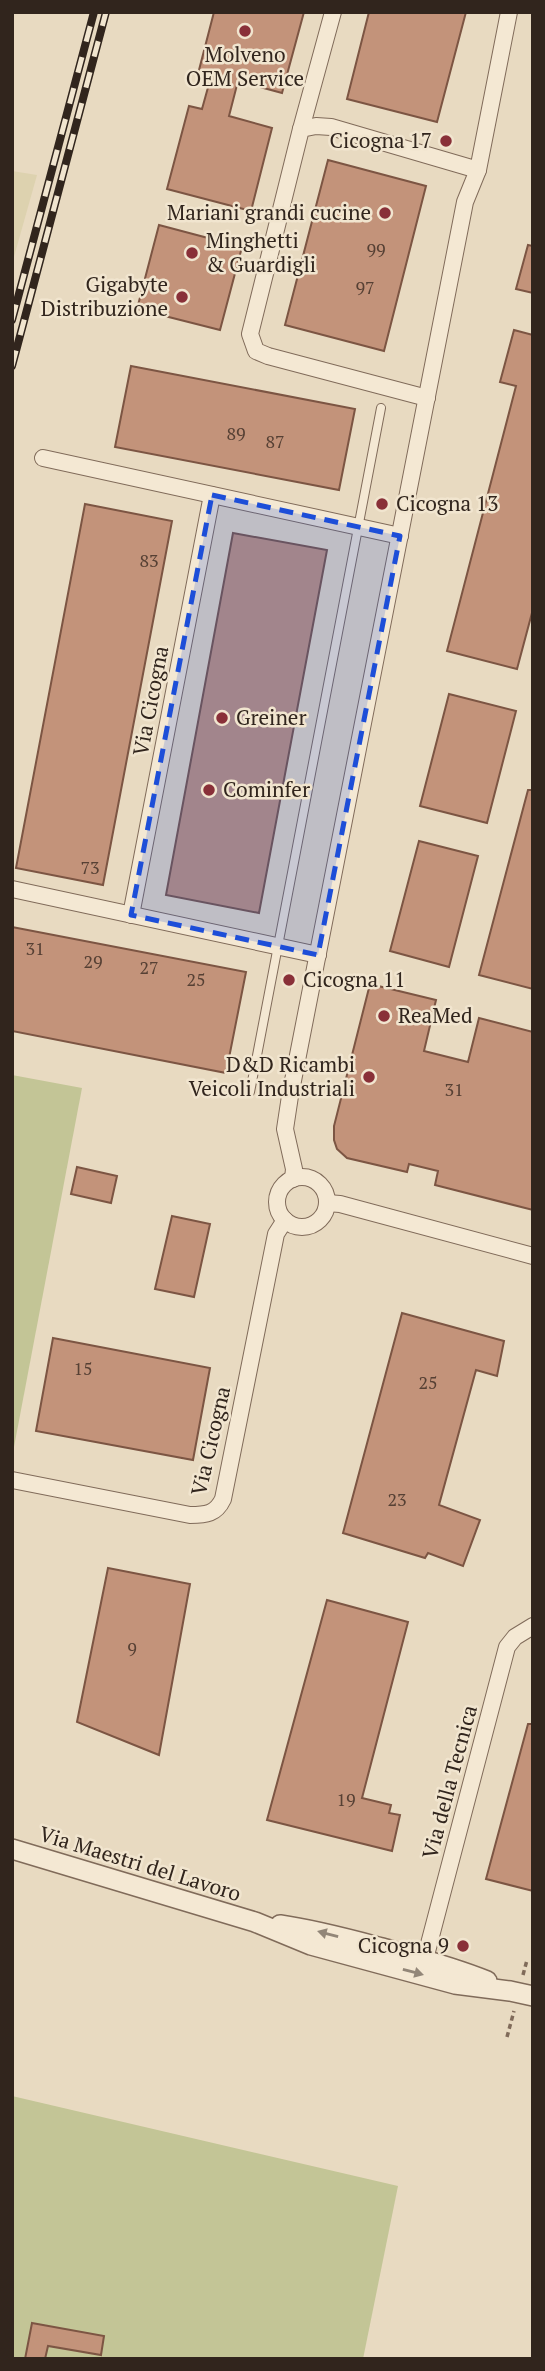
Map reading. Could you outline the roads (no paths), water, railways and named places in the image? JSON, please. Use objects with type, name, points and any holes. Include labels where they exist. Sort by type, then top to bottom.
[{"type":"street","points":[[333,12],[250,334],[256,351],[268,356],[427,398]]},
{"type":"street","points":[[285,1220],[300,1227],[315,1223],[321,1218],[327,1203],[326,1195],[316,1182],[301,1177],[293,1179],[294,1169],[285,1129],[465,202],[478,170],[509,12]]},
{"type":"street","points":[[301,129],[331,127],[478,170]]},
{"type":"street","points":[[43,458],[400,536]]},
{"type":"street","name":"Via Cicogna","points":[[131,915],[212,495]]},
{"type":"street","points":[[12,889],[318,955]]},
{"type":"street","name":"Via Cicogna","points":[[12,1480],[190,1515],[214,1512],[223,1499],[276,1234],[285,1220],[278,1206],[278,1198],[286,1183],[293,1179]]},
{"type":"street","points":[[327,1203],[340,1204],[533,1256]]},
{"type":"street","name":"Via della Tecnica","points":[[425,1959],[507,1647],[515,1637],[533,1626]]},
{"type":"street","name":"Via Maestri del Lavoro","points":[[12,1850],[255,1922],[311,1945],[456,1984],[533,1996]]},
{"type":"street","name":"Via Maestri del Lavoro","points":[[255,1922],[313,1930],[425,1959],[458,1969],[516,1993]]},
{"type":"lane","points":[[250,1093],[381,408]]},
{"type":"railway","points":[[12,320],[94,12]]},
{"type":"railway","points":[[12,366],[106,12]]},
{"type":"place","name":"Molveno OEM Service","points":[[245,31]]},
{"type":"place","name":"Cicogna 17","points":[[446,141]]},
{"type":"place","name":"Mariani grandi cucine","points":[[385,213]]},
{"type":"place","name":"Minghetti & Guardigli","points":[[192,253]]},
{"type":"place","name":"Gigabyte Distribuzione","points":[[182,297]]},
{"type":"place","name":"Cicogna 13","points":[[382,504]]},
{"type":"place","name":"Greiner","points":[[222,718]]},
{"type":"place","name":"Cominfer","points":[[209,790]]},
{"type":"place","name":"Cicogna 11","points":[[289,980]]},
{"type":"place","name":"ReaMed","points":[[384,1016]]},
{"type":"place","name":"D&D Ricambi Veicoli Industriali","points":[[369,1077]]},
{"type":"place","name":"Cicogna 9","points":[[463,1946]]}]
